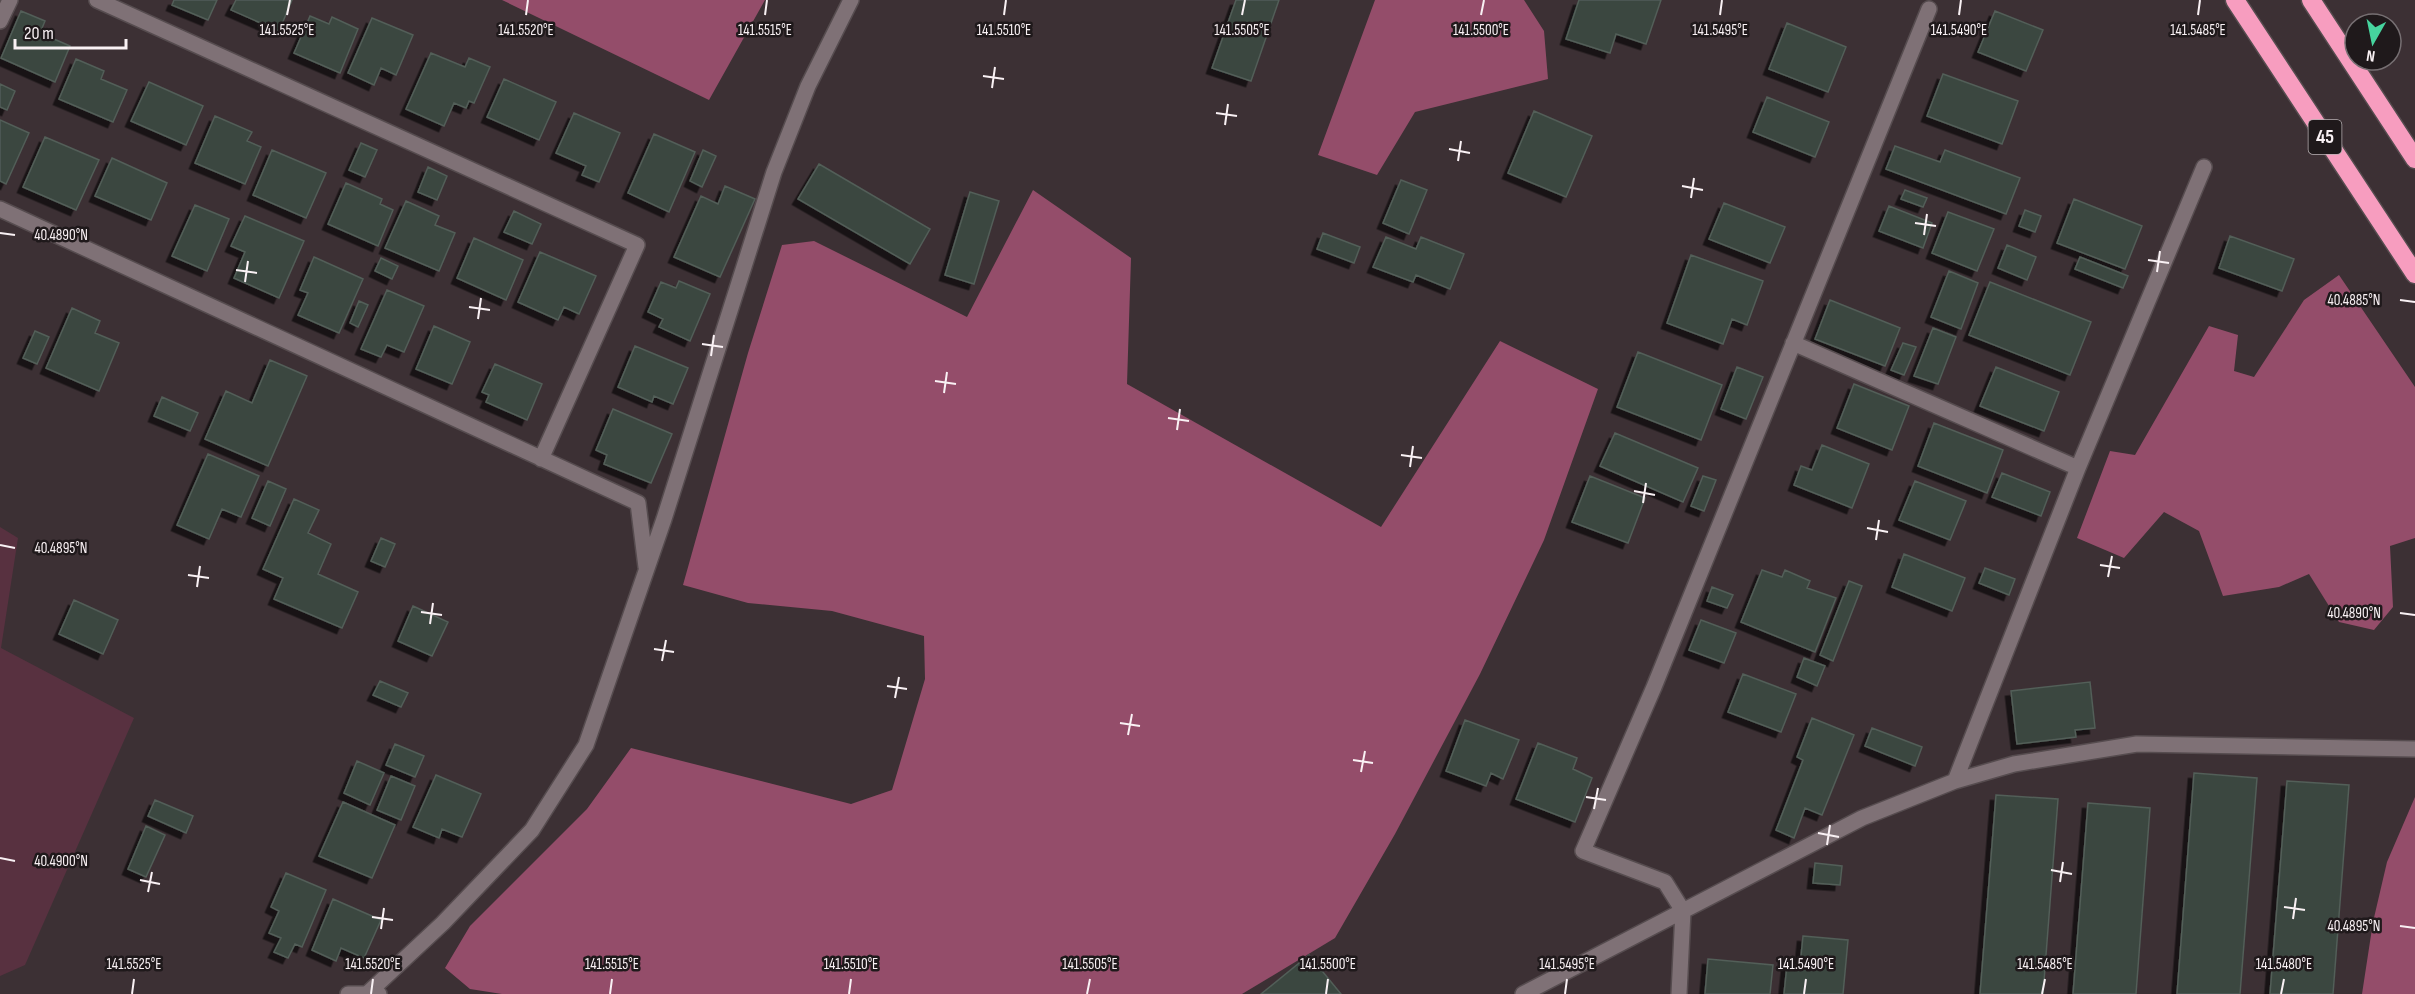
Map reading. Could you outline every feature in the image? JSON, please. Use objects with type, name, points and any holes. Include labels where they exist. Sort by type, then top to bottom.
[{"type":"highway","name":"45","points":[[2235,0],[2415,274]]},
{"type":"highway","points":[[2311,0],[2415,159]]},
{"type":"street","points":[[0,21],[10,0]]},
{"type":"street","points":[[97,0],[637,245],[541,459]]},
{"type":"street","points":[[348,994],[374,993],[443,923],[531,830],[586,745],[646,570],[774,172],[807,86],[851,0]]},
{"type":"street","points":[[1679,994],[1683,911],[1665,882],[1583,851],[1654,687],[1929,9]]},
{"type":"street","points":[[1955,781],[2078,468],[2204,167]]},
{"type":"street","points":[[0,209],[638,503],[646,570]]},
{"type":"street","points":[[1793,343],[2078,468]]},
{"type":"street","points":[[1523,994],[1862,818],[1955,781],[2014,764],[2137,744],[2415,749]]},
{"type":"shaded area","points":[[502,0],[765,0],[709,100]]},
{"type":"shaded area","points":[[1375,0],[1524,0],[1544,31],[1548,79],[1415,112],[1377,175],[1318,155]]},
{"type":"shaded area","points":[[1033,190],[1131,258],[1127,384],[1381,527],[1500,341],[1598,389],[1544,540],[1480,674],[1395,834],[1335,938],[1242,994],[502,994],[470,989],[445,968],[470,926],[587,809],[631,748],[851,804],[892,790],[925,679],[924,636],[832,611],[748,603],[683,585],[748,353],[782,245],[814,241],[967,317]]},
{"type":"shaded area","points":[[2339,275],[2415,387],[2415,538],[2390,546],[2393,607],[2374,630],[2339,622],[2309,574],[2279,587],[2223,596],[2199,531],[2164,512],[2124,558],[2077,538],[2110,451],[2135,455],[2209,326],[2238,335],[2234,371],[2254,377],[2304,300]]},
{"type":"shaded area","points":[[0,527],[18,538],[1,648],[134,718],[25,965],[0,976]]},
{"type":"shaded area","points":[[2415,797],[2415,994],[2362,994],[2373,922],[2387,862]]},
{"type":"building","points":[[174,0],[217,0],[208,20],[172,5]]},
{"type":"building","points":[[236,0],[292,0],[279,31],[231,10]]},
{"type":"building","points":[[1236,0],[1279,0],[1251,81],[1212,68]]},
{"type":"building","points":[[1579,0],[1661,0],[1646,44],[1616,34],[1610,53],[1566,39]]},
{"type":"building","points":[[21,11],[45,21],[40,33],[70,46],[55,82],[1,58]]},
{"type":"building","points":[[1995,11],[2043,30],[2026,71],[1978,52]]},
{"type":"building","points":[[310,16],[329,24],[332,17],[358,29],[340,73],[294,53]]},
{"type":"building","points":[[372,18],[413,35],[396,75],[381,68],[374,85],[348,73]]},
{"type":"building","points":[[1787,23],[1846,47],[1828,92],[1769,69]]},
{"type":"building","points":[[431,53],[465,67],[469,58],[490,67],[474,103],[469,101],[466,108],[454,103],[444,126],[406,109]]},
{"type":"building","points":[[76,59],[104,71],[101,79],[127,90],[113,122],[59,99]]},
{"type":"building","points":[[1943,74],[2018,101],[2002,144],[1927,116]]},
{"type":"building","points":[[504,79],[556,102],[539,140],[487,117]]},
{"type":"building","points":[[149,82],[203,106],[186,145],[131,121]]},
{"type":"building","points":[[0,84],[15,91],[7,110],[0,107]]},
{"type":"building","points":[[1767,97],[1829,122],[1815,157],[1753,132]]},
{"type":"building","points":[[1534,111],[1592,136],[1566,197],[1508,173]]},
{"type":"building","points":[[574,113],[620,133],[599,182],[582,175],[586,166],[556,153]]},
{"type":"building","points":[[215,116],[252,132],[247,141],[261,147],[245,184],[195,163]]},
{"type":"building","points":[[0,120],[29,133],[6,184],[0,181]]},
{"type":"building","points":[[654,134],[695,152],[669,212],[628,193]]},
{"type":"building","points":[[45,137],[99,160],[76,210],[23,187]]},
{"type":"building","points":[[361,143],[377,150],[365,177],[349,170]]},
{"type":"building","points":[[1895,146],[1940,162],[1945,150],[2020,178],[2006,214],[1886,169]]},
{"type":"building","points":[[272,150],[326,173],[306,218],[253,195]]},
{"type":"building","points":[[703,150],[716,156],[702,187],[690,181]]},
{"type":"building","points":[[112,158],[167,183],[151,220],[95,196]]},
{"type":"building","points":[[819,164],[930,229],[910,264],[798,199]]},
{"type":"building","points":[[428,167],[447,176],[437,200],[418,192]]},
{"type":"building","points":[[1401,180],[1427,190],[1409,234],[1383,223]]},
{"type":"building","points":[[346,183],[382,199],[380,204],[393,210],[378,246],[328,224]]},
{"type":"building","points":[[725,186],[755,199],[720,277],[674,257],[701,196],[718,204]]},
{"type":"building","points":[[1905,190],[1927,198],[1923,207],[1901,199]]},
{"type":"building","points":[[970,192],[999,201],[974,284],[945,275]]},
{"type":"building","points":[[2074,199],[2142,226],[2125,269],[2057,243]]},
{"type":"building","points":[[406,201],[439,216],[435,225],[455,233],[439,271],[385,248]]},
{"type":"building","points":[[1724,203],[1785,227],[1770,263],[1709,239]]},
{"type":"building","points":[[195,205],[229,219],[207,271],[172,256]]},
{"type":"building","points":[[1889,206],[1932,223],[1923,248],[1879,231]]},
{"type":"building","points":[[2025,210],[2041,216],[2035,232],[2019,226]]},
{"type":"building","points":[[514,211],[541,224],[532,244],[504,232]]},
{"type":"building","points":[[1948,212],[1994,229],[1977,271],[1932,253]]},
{"type":"building","points":[[245,216],[304,241],[279,298],[234,278],[245,252],[231,246]]},
{"type":"building","points":[[1323,233],[1360,247],[1354,263],[1317,249]]},
{"type":"building","points":[[2230,236],[2294,259],[2282,291],[2219,268]]},
{"type":"building","points":[[1386,237],[1416,249],[1421,237],[1464,254],[1450,289],[1416,275],[1413,282],[1373,267]]},
{"type":"building","points":[[474,238],[523,260],[506,300],[457,278]]},
{"type":"building","points":[[2007,245],[2036,257],[2027,280],[1998,268]]},
{"type":"building","points":[[540,252],[596,276],[579,314],[564,307],[558,320],[518,302]]},
{"type":"building","points":[[1691,255],[1763,281],[1747,325],[1732,319],[1723,344],[1667,323]]},
{"type":"building","points":[[314,257],[363,279],[339,333],[298,315],[308,293],[300,290]]},
{"type":"building","points":[[2080,257],[2128,276],[2123,288],[2075,269]]},
{"type":"building","points":[[381,258],[398,266],[392,279],[375,271]]},
{"type":"building","points":[[1949,271],[1978,283],[1961,329],[1931,317]]},
{"type":"building","points":[[679,281],[710,294],[690,341],[659,327],[663,319],[648,312],[661,282],[676,288]]},
{"type":"building","points":[[1990,282],[2091,322],[2070,375],[1969,335]]},
{"type":"building","points":[[387,290],[424,306],[404,352],[387,345],[381,357],[361,349]]},
{"type":"building","points":[[1830,300],[1900,328],[1885,366],[1815,339]]},
{"type":"building","points":[[359,301],[368,305],[358,327],[350,323]]},
{"type":"building","points":[[72,308],[100,321],[95,333],[119,343],[99,391],[46,368]]},
{"type":"building","points":[[434,326],[470,342],[452,384],[416,369]]},
{"type":"building","points":[[1933,328],[1956,337],[1938,384],[1914,376]]},
{"type":"building","points":[[35,331],[49,337],[37,364],[23,358]]},
{"type":"building","points":[[1903,343],[1916,347],[1904,375],[1891,370]]},
{"type":"building","points":[[635,346],[688,368],[673,404],[654,396],[652,402],[618,387]]},
{"type":"building","points":[[1638,352],[1722,385],[1701,440],[1617,407]]},
{"type":"building","points":[[270,360],[307,376],[268,466],[205,439],[226,391],[252,403]]},
{"type":"building","points":[[495,364],[542,384],[527,420],[486,402],[489,395],[482,392]]},
{"type":"building","points":[[1737,367],[1763,377],[1746,419],[1721,409]]},
{"type":"building","points":[[1996,367],[2059,392],[2044,431],[1980,406]]},
{"type":"building","points":[[1854,384],[1909,406],[1892,450],[1837,428]]},
{"type":"building","points":[[162,397],[198,413],[190,431],[154,416]]},
{"type":"building","points":[[613,409],[672,434],[651,483],[604,464],[607,455],[596,450]]},
{"type":"building","points":[[1934,423],[2003,450],[1987,493],[1918,466]]},
{"type":"building","points":[[1615,433],[1698,468],[1683,502],[1600,466]]},
{"type":"building","points":[[1822,445],[1869,464],[1852,508],[1794,485],[1801,466],[1812,470]]},
{"type":"building","points":[[208,454],[259,476],[241,517],[222,509],[209,539],[177,525]]},
{"type":"building","points":[[2002,473],[2050,492],[2041,516],[1992,497]]},
{"type":"building","points":[[1590,476],[1645,498],[1628,543],[1572,522]]},
{"type":"building","points":[[1703,476],[1716,480],[1704,511],[1691,506]]},
{"type":"building","points":[[268,481],[286,489],[270,526],[252,518]]},
{"type":"building","points":[[1915,481],[1966,501],[1950,540],[1899,520]]},
{"type":"building","points":[[294,499],[319,510],[308,533],[331,544],[318,574],[358,592],[342,628],[274,599],[283,578],[263,569]]},
{"type":"building","points":[[381,538],[395,544],[385,567],[371,561]]},
{"type":"building","points":[[1904,554],[1965,578],[1952,611],[1892,587]]},
{"type":"building","points":[[1985,568],[2015,579],[2009,595],[1979,583]]},
{"type":"building","points":[[1762,570],[1782,577],[1785,570],[1810,581],[1807,588],[1836,598],[1815,652],[1741,622]]},
{"type":"building","points":[[1849,581],[1862,586],[1833,661],[1820,655]]},
{"type":"building","points":[[1712,587],[1733,595],[1727,608],[1707,601]]},
{"type":"building","points":[[74,600],[118,620],[103,654],[59,634]]},
{"type":"building","points":[[413,606],[448,622],[432,656],[398,641]]},
{"type":"building","points":[[1701,620],[1736,633],[1724,663],[1689,650]]},
{"type":"building","points":[[1804,658],[1825,666],[1817,686],[1797,677]]},
{"type":"building","points":[[1743,674],[1796,694],[1781,732],[1728,712]]},
{"type":"building","points":[[380,681],[408,693],[401,707],[373,695]]},
{"type":"building","points":[[2090,682],[2095,728],[2075,730],[2076,737],[2017,744],[2011,691]]},
{"type":"building","points":[[1812,718],[1854,735],[1822,815],[1805,808],[1794,838],[1776,830],[1803,760],[1797,757]]},
{"type":"building","points":[[1465,720],[1519,740],[1503,779],[1491,773],[1486,786],[1446,771]]},
{"type":"building","points":[[1872,728],[1922,747],[1915,766],[1865,746]]},
{"type":"building","points":[[1538,743],[1577,758],[1573,769],[1592,778],[1575,822],[1516,799]]},
{"type":"building","points":[[395,744],[424,756],[415,777],[386,765]]},
{"type":"building","points":[[357,761],[384,773],[370,805],[344,793]]},
{"type":"building","points":[[2194,773],[2257,778],[2240,994],[2177,994]]},
{"type":"building","points":[[436,775],[481,794],[462,837],[442,829],[439,838],[413,827]]},
{"type":"building","points":[[391,776],[415,786],[401,820],[377,810]]},
{"type":"building","points":[[2287,781],[2349,785],[2333,994],[2270,994]]},
{"type":"building","points":[[1996,795],[2058,799],[2043,994],[1980,994]]},
{"type":"building","points":[[155,800],[193,816],[186,833],[148,816]]},
{"type":"building","points":[[343,802],[395,825],[372,878],[319,856]]},
{"type":"building","points":[[2088,803],[2150,808],[2136,994],[2073,994]]},
{"type":"building","points":[[146,826],[165,835],[146,877],[128,869]]},
{"type":"building","points":[[1815,863],[1842,866],[1840,885],[1813,883]]},
{"type":"building","points":[[286,873],[326,890],[302,947],[295,944],[288,958],[274,952],[281,938],[269,933],[279,911],[271,907]]},
{"type":"building","points":[[333,899],[381,920],[364,958],[341,948],[336,961],[312,950]]},
{"type":"building","points":[[1803,936],[1848,940],[1843,994],[1784,994],[1787,965],[1800,966]]},
{"type":"building","points":[[1309,955],[1341,994],[1261,994]]},
{"type":"building","points":[[1708,959],[1773,965],[1770,994],[1705,994]]}]
